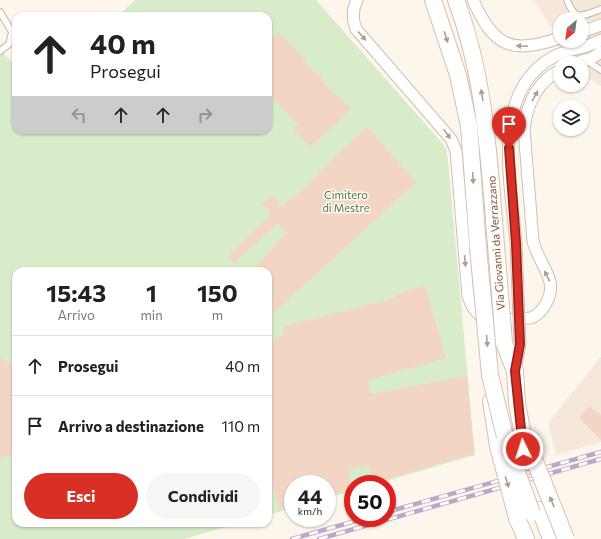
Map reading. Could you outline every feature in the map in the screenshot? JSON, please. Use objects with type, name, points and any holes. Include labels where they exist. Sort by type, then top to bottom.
[{"type":"main road","name":"Via Giovanni da Verrazzano","points":[[433,0],[458,75],[467,120],[472,161],[478,247],[490,375],[507,445],[530,514]]},
{"type":"main road","name":"Via Giovanni da Verrazzano","points":[[456,0],[476,67],[490,149],[504,343],[515,371],[517,403],[523,436],[524,462],[530,514]]},
{"type":"main road","points":[[490,375],[491,412],[498,446],[542,539]]},
{"type":"main road","points":[[523,436],[532,454],[566,539]]},
{"type":"main road","points":[[526,539],[530,514]]},
{"type":"main road","points":[[530,514],[551,539]]},
{"type":"street","points":[[357,0],[353,14],[353,22],[356,29],[451,139],[456,151],[468,296],[471,306],[478,315],[487,320],[530,318],[541,312],[550,294],[550,282],[536,252],[533,241],[524,129],[526,114],[534,96],[543,82],[553,75]]},
{"type":"street","points":[[473,0],[482,20],[500,40],[512,45],[523,47],[538,45],[553,40]]},
{"type":"street","points":[[589,29],[601,25]]},
{"type":"street","points":[[515,371],[520,344],[516,243],[509,132],[513,109],[518,94],[536,71],[555,56],[601,40]]},
{"type":"street","points":[[589,59],[601,52]]},
{"type":"lane","points":[[567,0],[573,12],[577,15],[583,16],[601,10]]},
{"type":"lane","points":[[0,12],[12,32],[9,44],[0,51]]},
{"type":"lane","points":[[589,63],[601,70]]},
{"type":"shaded area","points":[[534,0],[601,0],[601,86],[589,78],[589,56],[570,56],[564,48],[589,48],[589,12],[553,12],[553,30]]},
{"type":"shaded area","points":[[601,357],[601,442],[556,455],[548,423]]},
{"type":"green space","name":"Cimitero di Mestre","points":[[135,0],[316,0],[443,144],[447,151],[475,455],[396,478],[396,475],[344,475],[344,493],[336,496],[336,475],[284,475],[284,511],[272,514],[272,267],[12,267],[12,527],[226,527],[184,539],[0,539],[0,50],[12,62],[12,134],[272,134],[272,12],[122,12]]},
{"type":"building","points":[[278,32],[300,54],[315,74],[317,72],[325,82],[324,84],[351,109],[310,147],[293,129],[298,124],[272,98],[272,37]]},
{"type":"building","points":[[367,127],[416,182],[274,313],[272,311],[272,300],[274,298],[272,296],[272,267],[256,267],[287,232],[278,223],[234,263],[228,257],[271,214],[262,204],[272,195],[282,206],[308,186],[320,172]]},
{"type":"building","points":[[425,286],[446,358],[368,380],[371,394],[467,376],[474,454],[396,476],[396,475],[371,475],[369,465],[348,470],[349,475],[344,475],[344,491],[336,493],[336,475],[284,475],[284,508],[279,509],[272,484],[272,339],[285,335],[282,327],[395,298],[394,295]]},
{"type":"building","points":[[0,358],[12,365],[12,454],[0,459]]},
{"type":"building","points":[[589,406],[601,415],[601,440],[579,418]]},
{"type":"railway","points":[[396,509],[601,452]]},
{"type":"railway","points":[[319,539],[601,459]]},
{"type":"railway","points":[[292,539],[344,524]]},
{"type":"route","points":[[509,148],[516,243],[520,344],[515,371],[517,403],[523,436],[523,449]]}]
